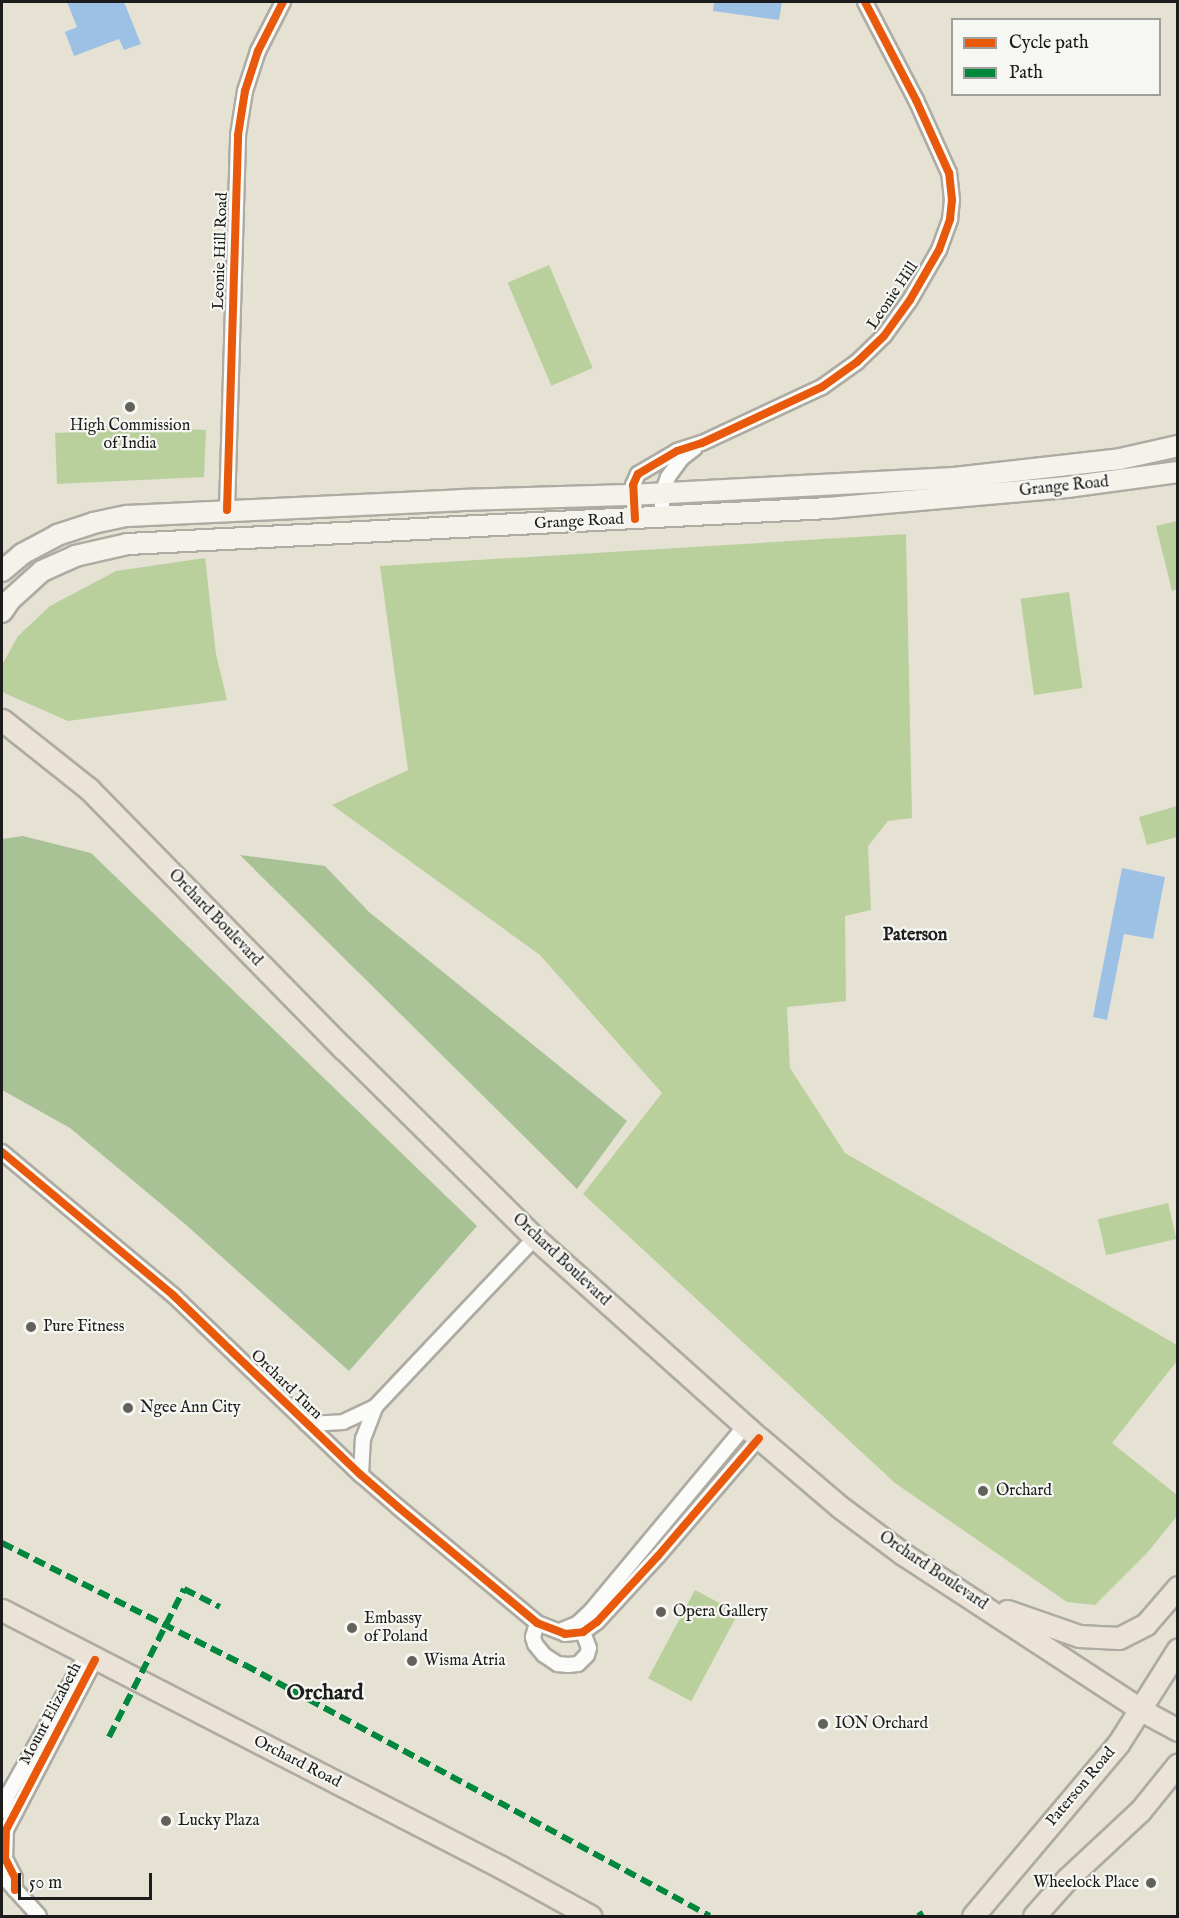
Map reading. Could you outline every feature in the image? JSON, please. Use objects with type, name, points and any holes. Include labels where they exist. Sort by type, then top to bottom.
[{"type":"main road","name":"Grange Road","points":[[2,571],[22,554],[57,535],[93,523],[127,516],[227,510],[633,495],[1024,471],[1120,459],[1178,446]]},
{"type":"main road","name":"Grange Road","points":[[2,612],[10,600],[42,571],[75,556],[128,544],[662,519],[828,508],[1067,487],[1178,472]]},
{"type":"main road","name":"Orchard Boulevard","points":[[2,720],[89,789],[344,1049],[535,1238],[752,1432],[848,1514],[903,1554],[1141,1710],[1178,1730]]},
{"type":"main road","points":[[968,1595],[1049,1627],[1099,1639],[1119,1638],[1136,1631],[1146,1624],[1178,1587]]},
{"type":"main road","name":"Orchard Road","points":[[2,1610],[91,1658],[501,1867],[590,1917]]},
{"type":"main road","name":"Paterson Road","points":[[973,1917],[1118,1744],[1178,1649]]},
{"type":"main road","points":[[1034,1917],[1067,1879],[1140,1811],[1178,1764]]},
{"type":"street","name":"Leonie Hill Road","points":[[227,510],[238,135],[245,91],[258,51],[282,2]]},
{"type":"street","name":"Leonie Hill","points":[[635,519],[633,484],[638,474],[677,451],[702,443],[822,387],[857,362],[884,336],[910,300],[939,250],[951,210],[949,173],[916,100],[865,2]]},
{"type":"street","name":"Leonie Hill","points":[[662,519],[662,493],[668,477],[682,458],[702,443]]},
{"type":"street","name":"Orchard Turn","points":[[2,1152],[172,1295],[361,1475],[537,1623],[571,1630]]},
{"type":"street","name":"Orchard Turn","points":[[307,1424],[325,1425],[343,1422],[375,1407],[535,1238]]},
{"type":"street","name":"Orchard Turn","points":[[361,1475],[363,1439],[375,1407]]},
{"type":"street","points":[[571,1630],[597,1622],[639,1577],[752,1432]]},
{"type":"street","points":[[537,1623],[533,1637],[535,1644],[544,1655],[558,1664],[578,1664],[586,1655],[588,1642],[571,1630]]},
{"type":"street","name":"Mount Elizabeth","points":[[2,1811],[9,1793],[91,1658]]},
{"type":"street","name":"Mount Elizabeth","points":[[3,1852],[5,1836],[19,1803],[91,1658]]},
{"type":"street","points":[[3,1852],[15,1878],[15,1890]]},
{"type":"street","points":[[2,1875],[39,1917]]},
{"type":"green space","points":[[549,265],[593,368],[551,386],[508,283]]},
{"type":"green space","points":[[123,425],[123,430],[143,430],[143,427],[206,430],[204,477],[57,484],[55,433],[77,432],[78,427]]},
{"type":"green space","points":[[1177,521],[1177,589],[1172,591],[1156,526]]},
{"type":"green space","points":[[906,534],[912,818],[888,821],[868,846],[871,910],[845,916],[846,1001],[787,1007],[790,1068],[845,1153],[1177,1345],[1177,1361],[1112,1443],[1177,1495],[1177,1516],[1148,1552],[1095,1605],[1067,1602],[895,1483],[583,1194],[662,1093],[540,955],[332,805],[408,770],[380,566]]},
{"type":"green space","points":[[205,558],[216,654],[227,700],[68,721],[2,692],[2,665],[18,636],[50,606],[116,571]]},
{"type":"green space","points":[[1069,592],[1082,688],[1034,695],[1020,599]]},
{"type":"green space","points":[[1177,806],[1177,837],[1147,845],[1139,817]]},
{"type":"green space","points":[[23,836],[91,853],[477,1226],[349,1371],[185,1224],[70,1128],[2,1090],[2,839]]},
{"type":"green space","points":[[240,855],[325,866],[369,912],[627,1121],[577,1189]]},
{"type":"green space","points":[[1168,1203],[1176,1239],[1106,1255],[1098,1219]]},
{"type":"green space","points":[[695,1590],[738,1613],[691,1701],[648,1678]]},
{"type":"water","points":[[67,2],[124,2],[141,44],[124,50],[119,39],[74,56],[65,32],[77,27]]},
{"type":"water","points":[[714,2],[782,2],[779,20],[713,11]]},
{"type":"water","points":[[1122,868],[1165,877],[1153,939],[1124,934],[1107,1020],[1093,1017]]},
{"type":"marked path","points":[[2,1543],[245,1665],[710,1916]]},
{"type":"marked path","points":[[109,1737],[184,1589],[220,1607]]},
{"type":"marked path","points":[[918,1916],[923,1913]]},
{"type":"cycle path","points":[[227,510],[238,135],[245,91],[258,51],[283,2]]},
{"type":"cycle path","points":[[635,519],[633,485],[638,474],[677,451],[702,443],[822,387],[857,362],[884,336],[910,300],[939,250],[950,219],[952,200],[949,173],[916,100],[865,2]]},
{"type":"cycle path","points":[[2,1152],[173,1295],[361,1475],[398,1507],[537,1623],[565,1634],[583,1632],[597,1622],[658,1556],[759,1438]]},
{"type":"cycle path","points":[[15,1890],[15,1878],[5,1858],[6,1830],[95,1660]]},
{"type":"place","name":"High Commission of India","points":[[130,407]]},
{"type":"place","name":"Pure Fitness","points":[[31,1327]]},
{"type":"place","name":"Ngee Ann City","points":[[128,1408]]},
{"type":"place","name":"Orchard","points":[[983,1491]]},
{"type":"place","name":"Opera Gallery","points":[[661,1612]]},
{"type":"place","name":"Embassy of Poland","points":[[352,1628]]},
{"type":"place","name":"Wisma Atria","points":[[412,1661]]},
{"type":"place","name":"ION Orchard","points":[[823,1724]]},
{"type":"place","name":"Lucky Plaza","points":[[166,1821]]},
{"type":"place","name":"Wheelock Place","points":[[1151,1883]]},
{"type":"district","name":"Paterson","points":[[915,936]]},
{"type":"district","name":"Orchard","points":[[325,1694]]}]
